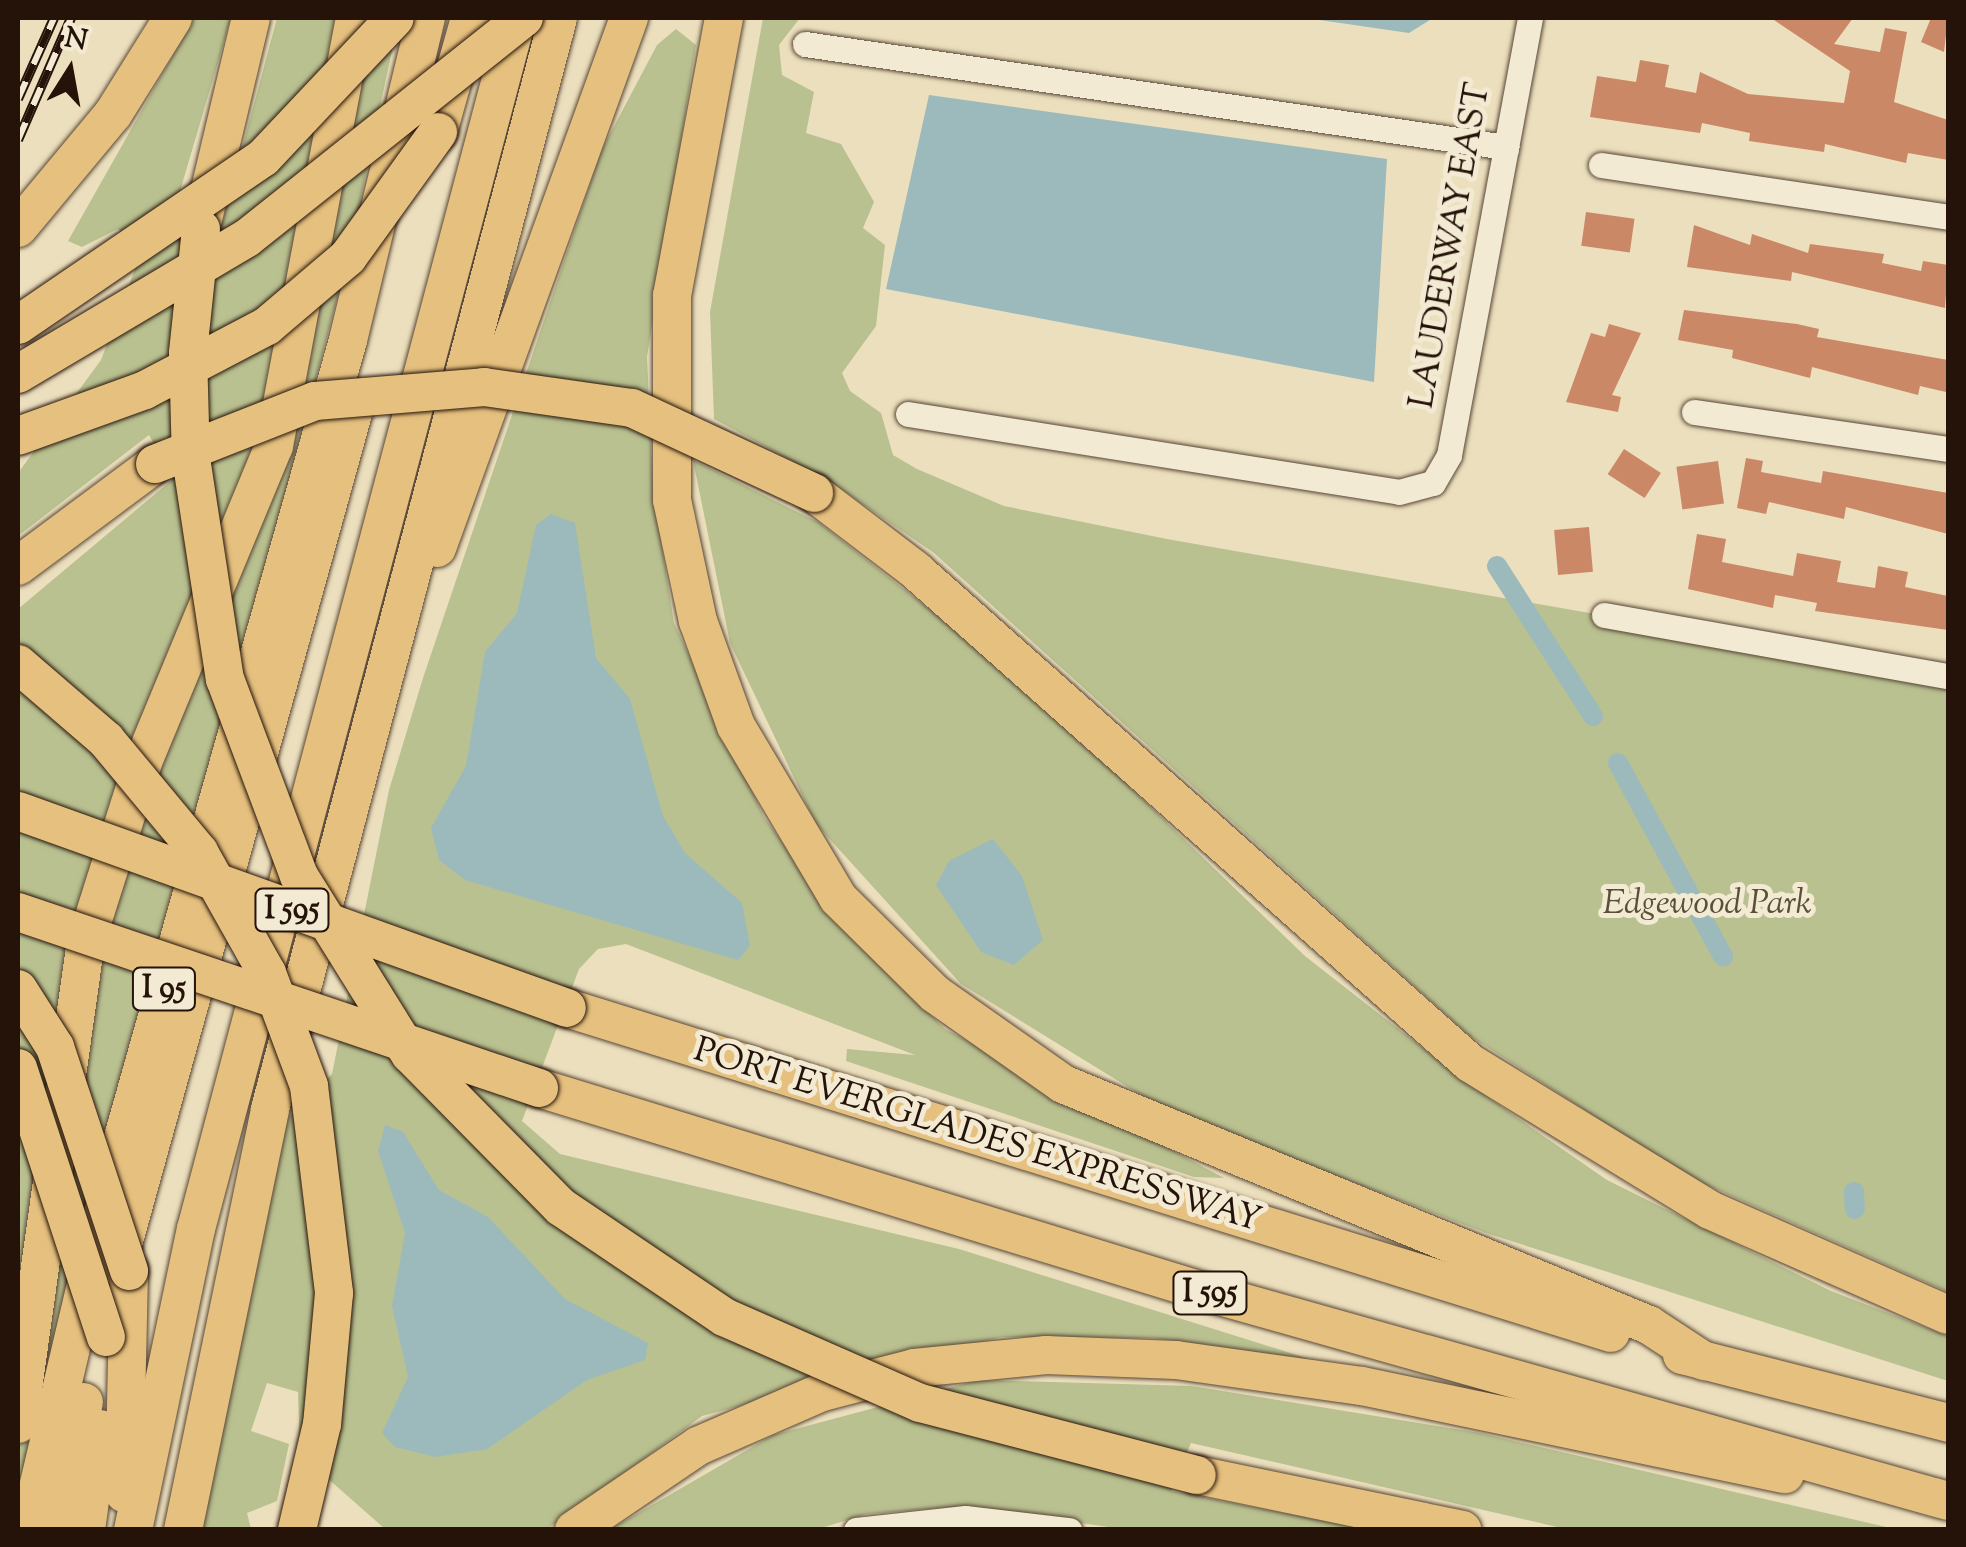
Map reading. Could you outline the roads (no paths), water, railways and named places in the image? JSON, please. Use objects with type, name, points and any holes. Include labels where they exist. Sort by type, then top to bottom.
[{"type":"highway","points":[[18,228],[84,154],[173,18]]},
{"type":"highway","points":[[251,18],[201,229],[188,353],[190,458],[226,679],[299,876],[410,1054],[561,1206],[737,1324],[920,1403],[1197,1475],[1462,1530]]},
{"type":"highway","points":[[18,1424],[85,945],[143,762],[274,446],[355,18]]},
{"type":"highway","points":[[18,325],[101,277],[263,158],[395,18]]},
{"type":"highway","name":"I 95","points":[[28,1530],[112,1180],[342,359],[426,18]]},
{"type":"highway","points":[[56,1530],[106,1305],[322,540],[452,18]]},
{"type":"highway","points":[[18,436],[145,390],[267,326],[348,257],[438,132],[470,18]]},
{"type":"highway","points":[[18,374],[247,238],[520,18]]},
{"type":"highway","points":[[133,1530],[196,1230],[520,18]]},
{"type":"highway","points":[[184,1530],[266,1126],[558,18]]},
{"type":"highway","points":[[387,660],[464,485],[628,18]]},
{"type":"highway","points":[[724,18],[672,295],[672,500],[698,621],[736,726],[838,898],[935,994],[1063,1084],[1648,1325],[1704,1361]]},
{"type":"highway","points":[[18,566],[155,464],[314,401],[484,387],[632,408],[814,493],[916,570],[1470,1063],[1710,1210],[1948,1315]]},
{"type":"highway","points":[[18,664],[129,764],[199,852],[266,973],[309,1086],[334,1293],[322,1424],[297,1530]]},
{"type":"highway","name":"PORT EVERGLADES EXPRESSWAY","points":[[18,812],[568,1008],[1704,1361],[1948,1423]]},
{"type":"highway","name":"I 595","points":[[18,912],[538,1088],[1948,1501]]},
{"type":"highway","points":[[18,989],[55,1048],[129,1270],[116,1530]]},
{"type":"highway","points":[[18,1068],[106,1337],[86,1530]]},
{"type":"highway","points":[[574,1530],[698,1446],[822,1392],[914,1368],[1046,1355],[1257,1369],[1517,1415],[1730,1468],[1884,1485]]},
{"type":"street","name":"LAUDERWAY EAST","points":[[908,414],[1399,492],[1433,483],[1449,454],[1530,18]]},
{"type":"street","points":[[805,44],[1506,147]]},
{"type":"street","points":[[1600,165],[1948,217]]},
{"type":"street","points":[[1694,412],[1948,450]]},
{"type":"street","points":[[1604,615],[1948,676]]},
{"type":"street","points":[[856,1530],[965,1518],[1068,1530]]},
{"type":"water","points":[[1306,18],[1433,18],[1409,33]]},
{"type":"water","points":[[929,95],[1387,159],[1374,382],[886,289]]},
{"type":"water","points":[[551,514],[575,523],[596,658],[630,699],[663,816],[685,853],[742,903],[750,946],[738,960],[465,880],[439,860],[431,828],[466,766],[485,652],[517,613],[536,525]]},
{"type":"water","points":[[993,839],[1022,876],[1043,940],[1014,965],[981,952],[936,885],[949,861]]},
{"type":"water","points":[[385,1125],[403,1132],[439,1190],[488,1217],[565,1299],[648,1343],[645,1360],[587,1380],[487,1449],[436,1457],[395,1447],[382,1433],[408,1377],[392,1306],[405,1233],[378,1151]]},
{"type":"waterway","points":[[1497,566],[1593,716]]},
{"type":"waterway","points":[[1618,763],[1723,956]]},
{"type":"waterway","points":[[1854,1192],[1855,1209]]},
{"type":"railway","points":[[18,99],[54,18]]},
{"type":"railway","points":[[18,140],[71,18]]},
{"type":"park label","name":"Edgewood Park","points":[[1707,905]]}]
